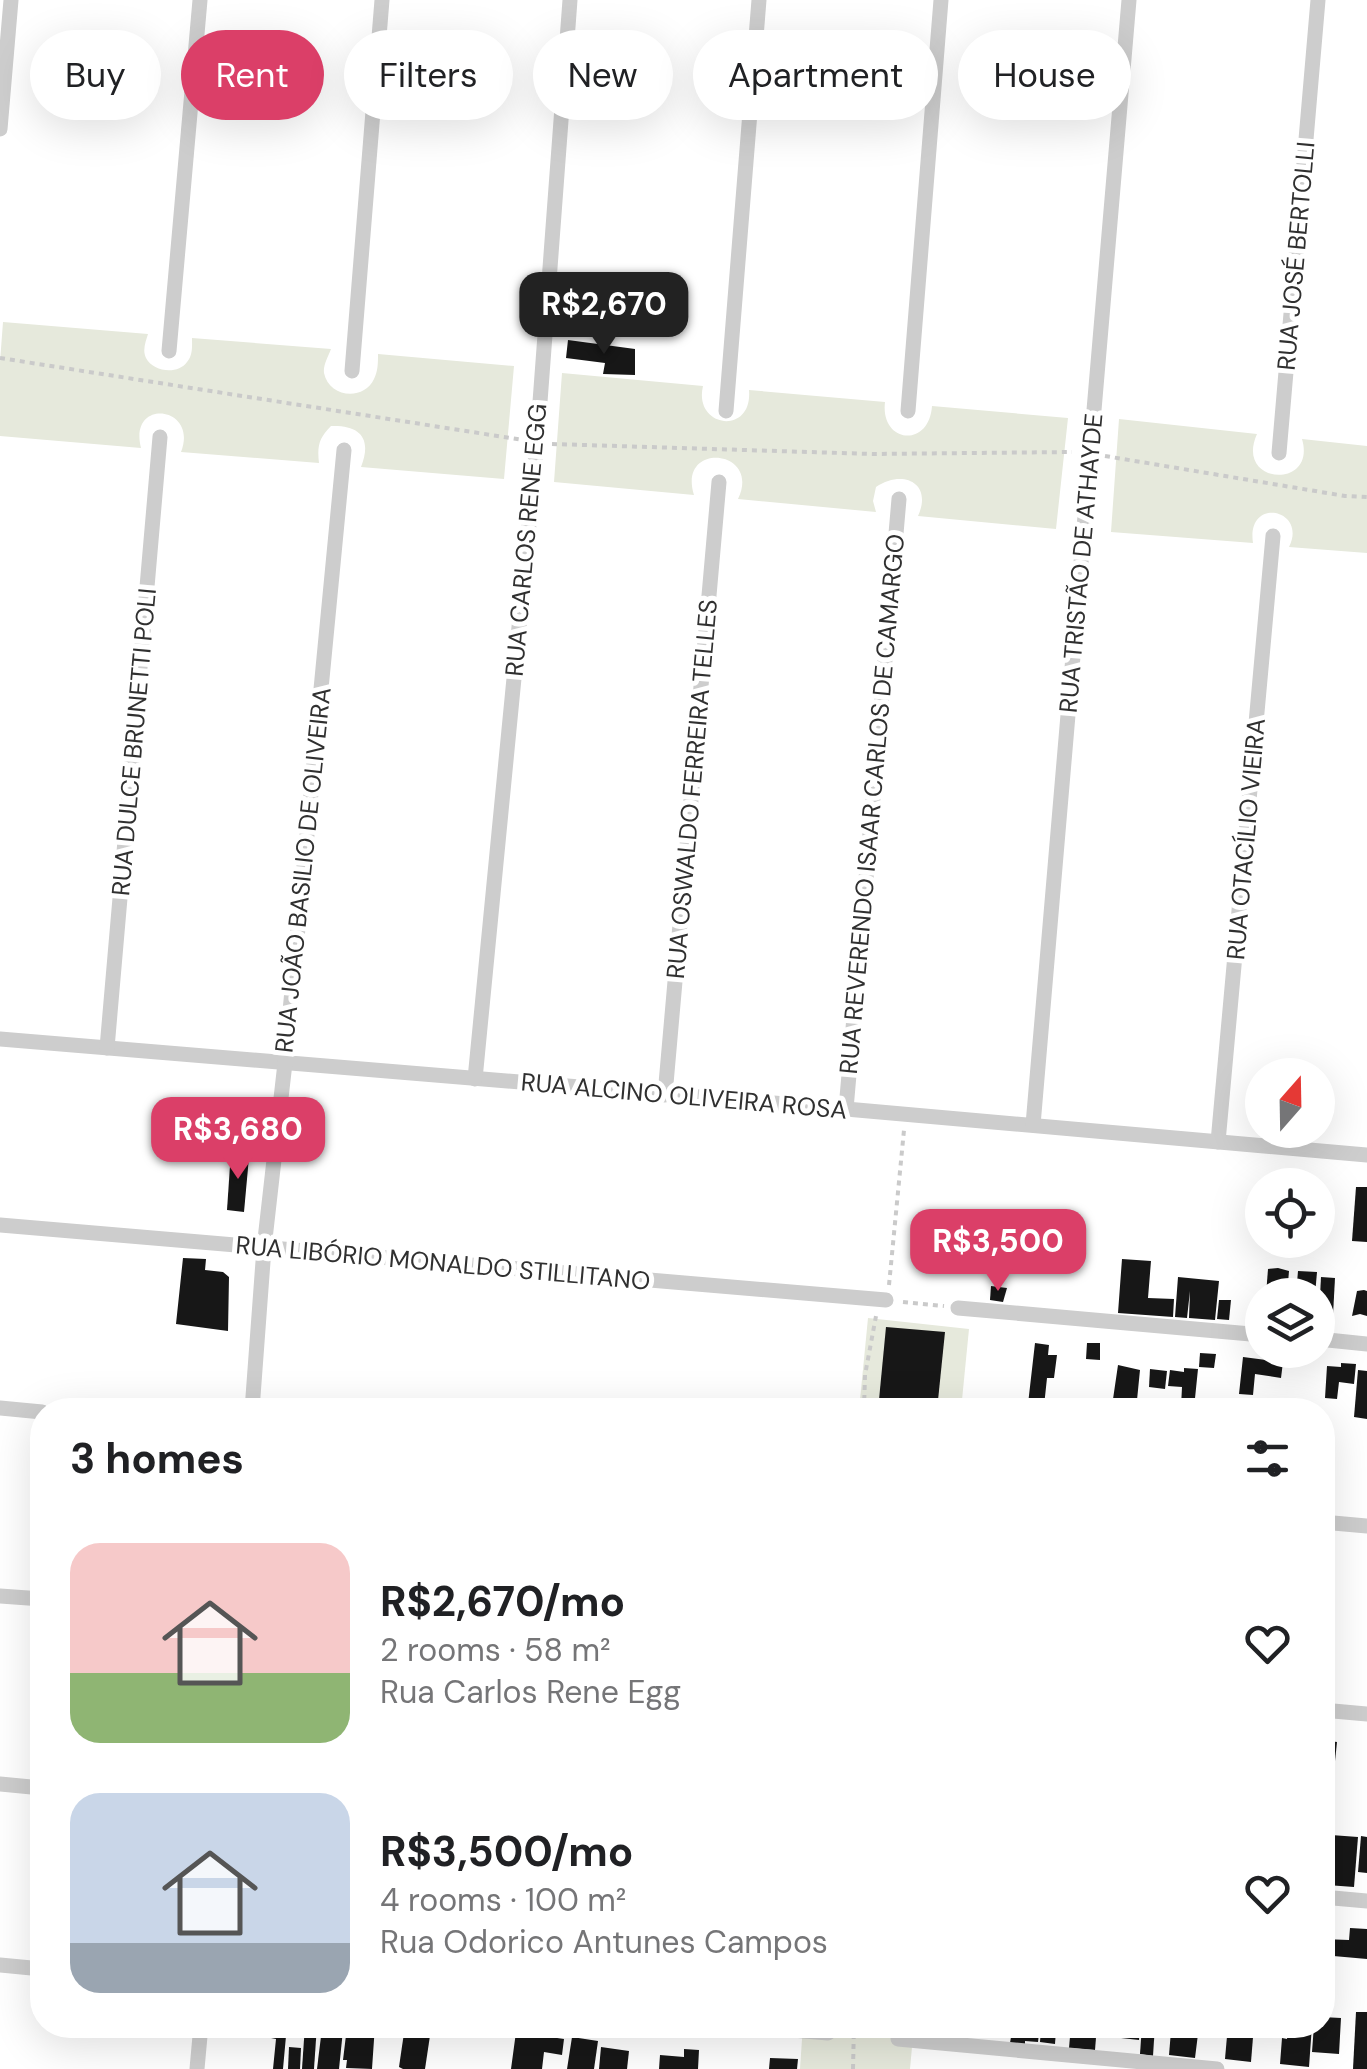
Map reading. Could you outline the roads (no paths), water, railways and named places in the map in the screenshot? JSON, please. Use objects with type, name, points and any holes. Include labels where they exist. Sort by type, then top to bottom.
[{"type":"street","points":[[0,129],[11,0]]},
{"type":"street","points":[[170,351],[200,0]]},
{"type":"street","points":[[352,371],[382,0]]},
{"type":"street","name":"RUA CARLOS RENE EGG","points":[[475,1079],[536,442],[570,0]]},
{"type":"street","points":[[726,412],[759,0]]},
{"type":"street","points":[[908,411],[941,0]]},
{"type":"street","name":"RUA TRISTÃO DE ATHAYDE","points":[[1033,1125],[1130,0]]},
{"type":"street","name":"RUA JOSÉ BERTOLLI","points":[[1279,453],[1318,0]]},
{"type":"street","name":"RUA DULCE BRUNETTI POLI","points":[[107,1048],[160,437]]},
{"type":"street","name":"RUA JOÃO BASILIO DE OLIVEIRA","points":[[253,1398],[264,1248],[344,450]]},
{"type":"street","name":"RUA OSWALDO FERREIRA TELLES","points":[[665,1095],[719,482]]},
{"type":"street","name":"RUA REVERENDO ISAAR CARLOS DE CAMARGO","points":[[846,1108],[899,499]]},
{"type":"street","name":"RUA OTACÍLIO VIEIRA","points":[[1218,1142],[1273,536]]},
{"type":"street","name":"RUA ALCINO OLIVEIRA ROSA","points":[[0,1039],[1367,1155]]},
{"type":"street","name":"RUA LIBÓRIO MONALDO STILLITANO","points":[[0,1224],[888,1295]]},
{"type":"street","points":[[958,1308],[1245,1333]]},
{"type":"street","points":[[1335,1341],[1367,1344]]},
{"type":"street","points":[[0,1408],[30,1411]]},
{"type":"street","points":[[1335,1523],[1367,1526]]},
{"type":"street","points":[[0,1596],[30,1598]]},
{"type":"street","points":[[1335,1711],[1367,1714]]},
{"type":"street","points":[[0,1784],[30,1787]]},
{"type":"street","points":[[1335,1898],[1367,1901]]},
{"type":"street","points":[[0,1966],[30,1968]]},
{"type":"street","points":[[196,2069],[200,2038]]},
{"type":"street","points":[[898,2039],[1216,2069]]}]
